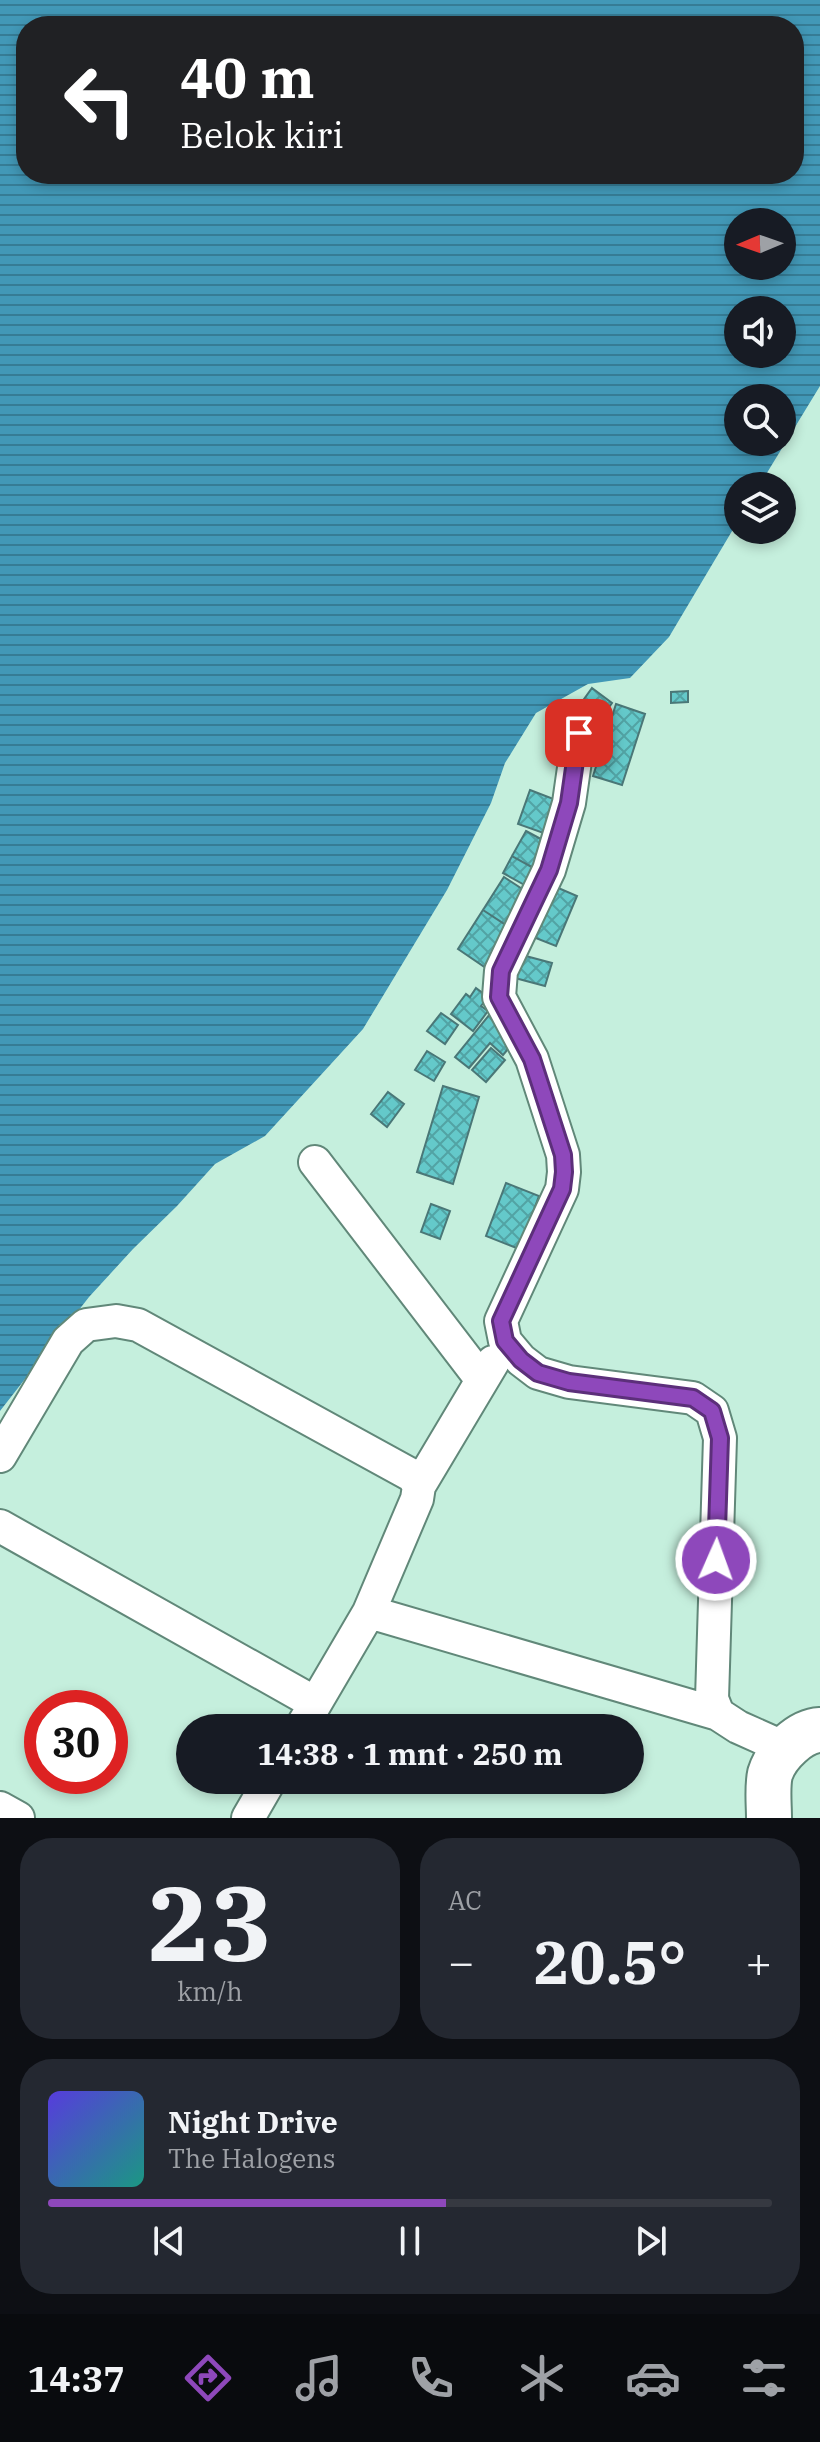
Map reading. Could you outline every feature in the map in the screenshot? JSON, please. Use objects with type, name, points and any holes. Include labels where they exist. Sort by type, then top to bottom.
[{"type":"main road","points":[[769,1818],[770,1773],[803,1739]]},
{"type":"street","points":[[579,733],[569,803],[549,870],[501,971],[498,985],[499,997],[532,1059],[563,1155],[564,1172],[562,1189],[501,1321],[505,1341],[521,1360],[538,1373],[569,1382],[693,1398],[712,1411],[720,1438],[712,1699],[718,1714]]},
{"type":"street","points":[[315,1162],[482,1380]]},
{"type":"street","points":[[0,1456],[68,1341],[86,1325],[116,1321],[138,1325],[401,1468],[413,1476],[419,1486]]},
{"type":"street","points":[[309,1714],[369,1612],[417,1499],[419,1486],[505,1341]]},
{"type":"street","points":[[0,1526],[305,1714]]},
{"type":"street","points":[[369,1612],[718,1714],[738,1727],[803,1739]]},
{"type":"street","points":[[248,1818],[262,1794]]},
{"type":"street","points":[[0,1808],[18,1818]]},
{"type":"water","points":[[0,0],[820,0],[820,386],[796,425],[796,384],[724,384],[724,456],[777,456],[768,472],[724,472],[724,544],[669,637],[630,678],[588,684],[536,713],[505,763],[491,803],[447,890],[363,1029],[265,1136],[215,1164],[89,1297],[0,1411]]},
{"type":"building","points":[[592,688],[612,703],[594,728],[574,713]]},
{"type":"building","points":[[688,691],[688,702],[671,703],[671,692]]},
{"type":"building","points":[[616,704],[645,714],[622,785],[593,776]]},
{"type":"building","points":[[530,790],[564,803],[552,836],[518,824]]},
{"type":"building","points":[[526,831],[552,845],[539,871],[512,856]]},
{"type":"building","points":[[512,856],[539,871],[530,888],[503,873]]},
{"type":"building","points":[[504,877],[533,896],[512,929],[483,910]]},
{"type":"building","points":[[549,884],[577,896],[556,946],[528,935]]},
{"type":"building","points":[[483,910],[512,929],[486,968],[458,949]]},
{"type":"building","points":[[522,955],[552,963],[545,986],[515,978]]},
{"type":"building","points":[[476,988],[488,997],[481,1006],[488,1011],[473,1031],[451,1014],[466,994],[470,997]]},
{"type":"building","points":[[441,1013],[458,1025],[445,1044],[427,1031]]},
{"type":"building","points":[[490,1014],[518,1037],[503,1055],[490,1043],[469,1068],[455,1057]]},
{"type":"building","points":[[491,1048],[505,1060],[486,1082],[472,1070]]},
{"type":"building","points":[[427,1051],[445,1062],[434,1081],[415,1070]]},
{"type":"building","points":[[443,1086],[479,1097],[453,1184],[417,1172]]},
{"type":"building","points":[[388,1092],[404,1104],[387,1127],[371,1114]]},
{"type":"building","points":[[506,1183],[539,1196],[519,1249],[486,1236]]},
{"type":"building","points":[[431,1204],[450,1211],[440,1239],[421,1232]]},
{"type":"route","points":[[579,733],[569,803],[549,870],[501,971],[498,985],[499,997],[532,1059],[563,1155],[564,1172],[562,1189],[501,1321],[505,1341],[521,1360],[538,1373],[569,1382],[693,1398],[712,1411],[720,1438],[716,1560]]}]
